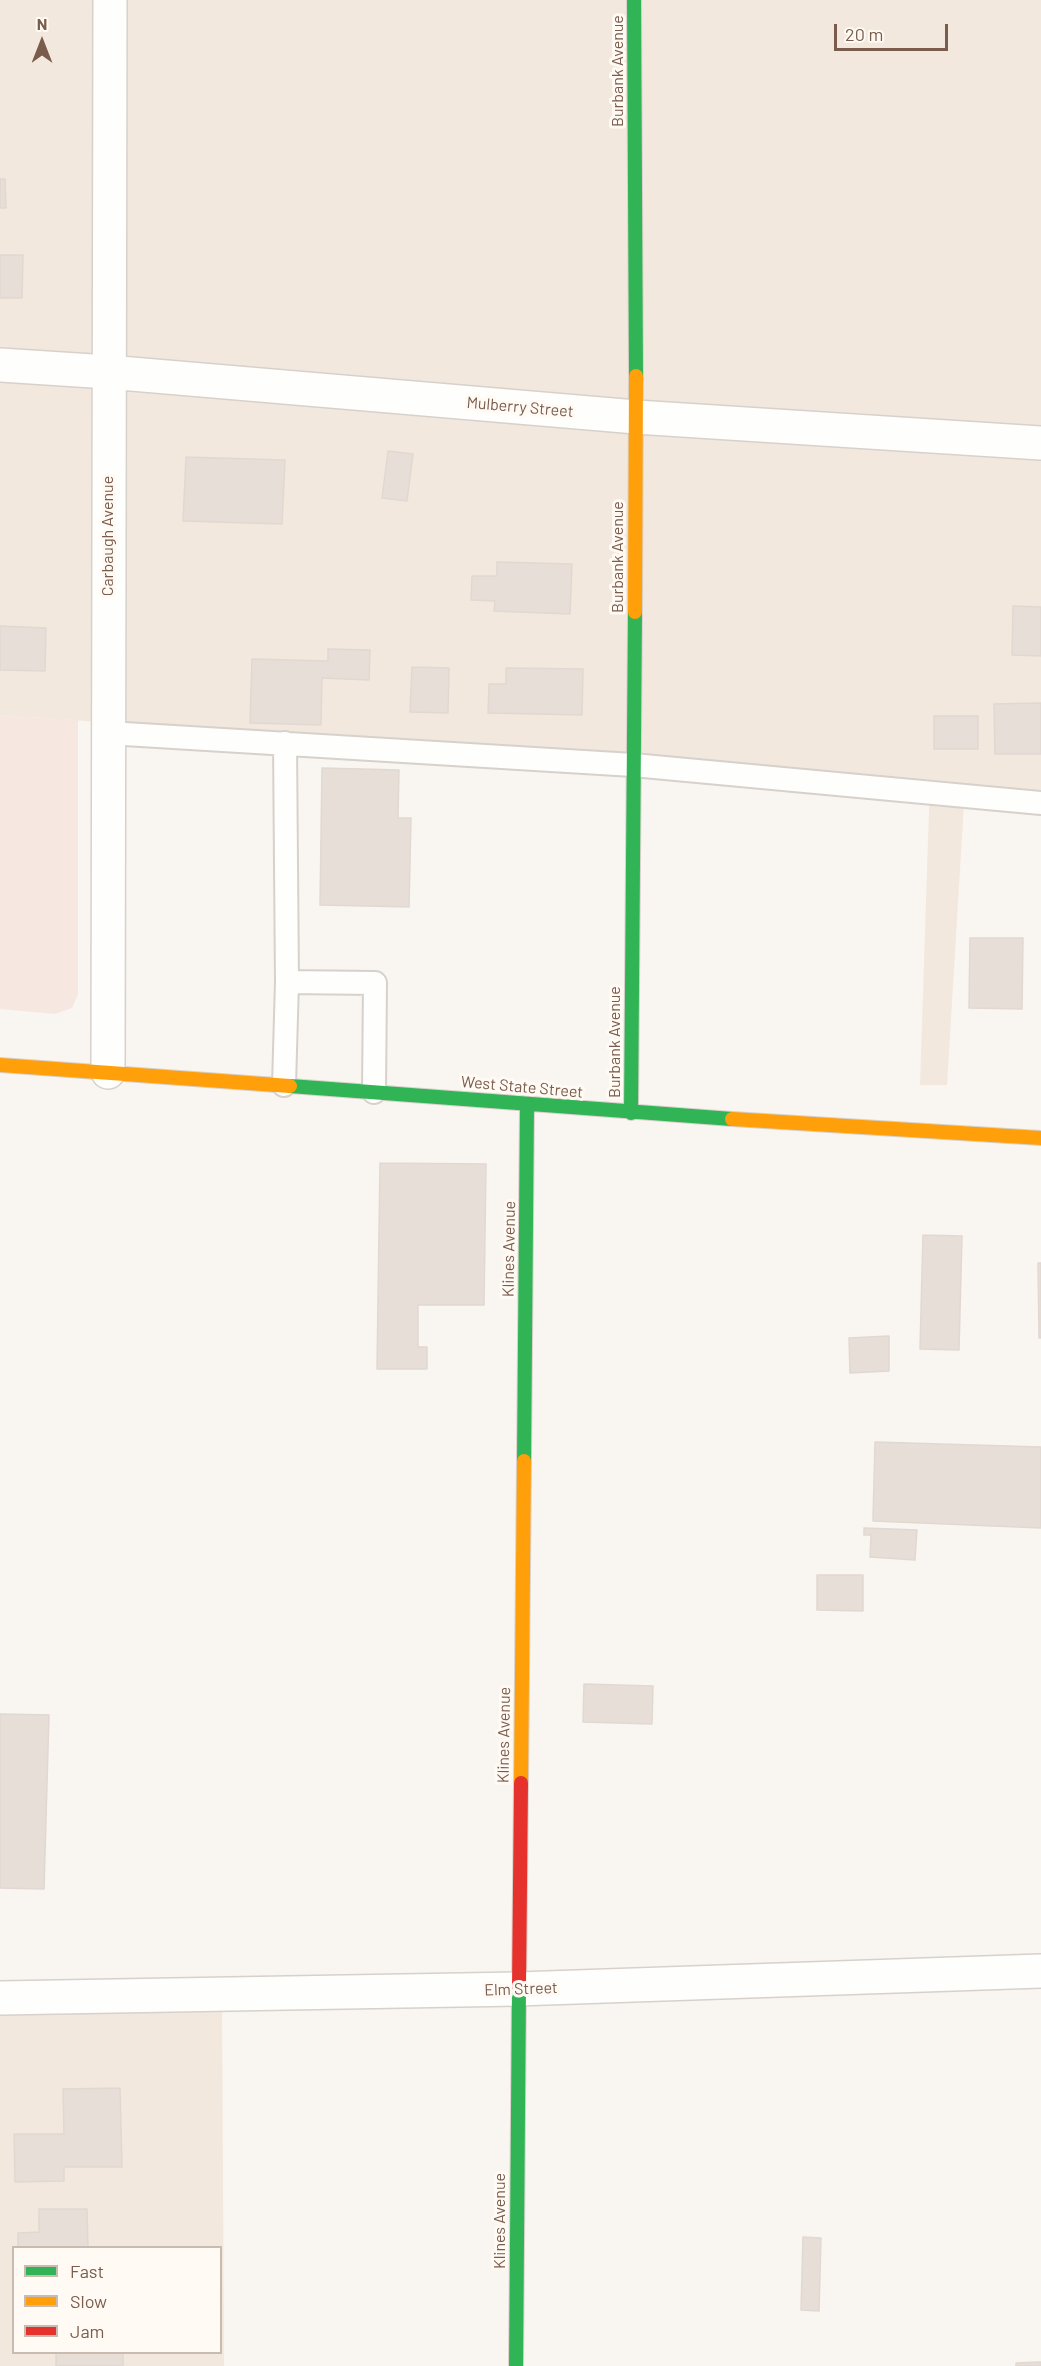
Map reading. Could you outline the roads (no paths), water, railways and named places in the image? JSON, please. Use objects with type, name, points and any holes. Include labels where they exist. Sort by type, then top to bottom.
[{"type":"street","name":"Carbaugh Avenue","points":[[108,1072],[110,0]]},
{"type":"street","name":"Burbank Avenue","points":[[631,1113],[636,417],[634,0]]},
{"type":"street","name":"Mulberry Street","points":[[0,365],[108,372],[636,417],[1041,443]]},
{"type":"street","name":"West State Street","points":[[0,1065],[631,1113],[1041,1138]]},
{"type":"street","name":"Klines Avenue","points":[[516,2366],[527,1104]]},
{"type":"street","name":"Elm Street","points":[[0,1998],[518,1989],[1041,1971]]},
{"type":"lane","points":[[108,733],[633,765],[1041,803]]},
{"type":"lane","points":[[284,1085],[287,982],[285,743]]},
{"type":"lane","points":[[287,982],[375,983],[374,1092]]}]
